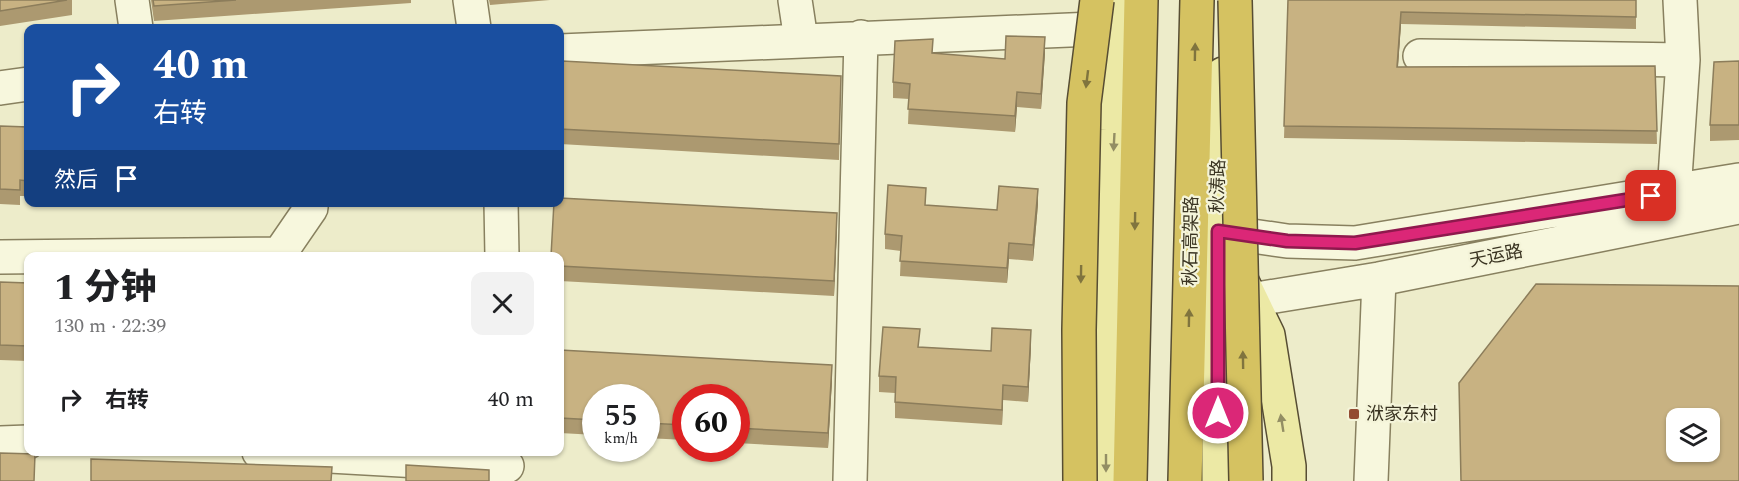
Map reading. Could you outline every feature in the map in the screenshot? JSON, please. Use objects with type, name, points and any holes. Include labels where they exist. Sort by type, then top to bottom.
[{"type":"highway","points":[[1080,481],[1079,330],[1084,103],[1097,0]]},
{"type":"highway","points":[[1130,481],[1140,0]]},
{"type":"highway","name":"秋石高架路","points":[[1185,481],[1197,0]]},
{"type":"highway","points":[[1235,0],[1246,481]]},
{"type":"main road","name":"秋涛路","points":[[1219,481],[1216,213],[1227,0]]},
{"type":"main road","points":[[1106,481],[1107,291],[1118,14]]},
{"type":"main road","points":[[1218,231],[1268,334],[1289,466],[1289,481]]},
{"type":"main road","points":[[1080,481],[1107,291]]},
{"type":"street","points":[[132,0],[135,24]]},
{"type":"street","points":[[470,0],[473,24]]},
{"type":"street","points":[[795,0],[801,40]]},
{"type":"street","points":[[1674,192],[1683,60],[1680,0]]},
{"type":"street","points":[[564,51],[861,38],[1118,14]]},
{"type":"street","points":[[850,481],[861,38]]},
{"type":"street","points":[[1420,56],[1683,60]]},
{"type":"street","points":[[0,88],[24,85]]},
{"type":"street","points":[[1218,231],[1287,241],[1355,243],[1739,180]]},
{"type":"street","points":[[281,252],[311,207]]},
{"type":"street","points":[[501,207],[502,252]]},
{"type":"street","name":"天运路","points":[[1251,300],[1379,279],[1739,207]]},
{"type":"street","points":[[0,257],[24,257]]},
{"type":"street","points":[[1371,481],[1379,279]]},
{"type":"street","points":[[0,443],[24,442]]},
{"type":"street","points":[[330,456],[507,466]]},
{"type":"building","points":[[0,0],[67,0],[0,11]]},
{"type":"building","points":[[153,0],[236,0],[154,6]]},
{"type":"building","points":[[1288,0],[1636,0],[1636,17],[1401,12],[1397,67],[1655,66],[1657,131],[1284,126]]},
{"type":"building","points":[[1006,36],[1045,37],[1041,94],[1017,92],[1015,116],[908,109],[910,84],[893,82],[895,41],[933,39],[932,53],[1005,59]]},
{"type":"building","points":[[564,61],[841,76],[839,144],[564,129]]},
{"type":"building","points":[[1739,61],[1739,125],[1710,125],[1714,62]]},
{"type":"building","points":[[0,126],[24,127],[24,180],[20,180],[20,190],[0,189]]},
{"type":"building","points":[[888,185],[926,188],[925,205],[997,210],[999,186],[1038,189],[1033,245],[1009,243],[1007,268],[900,261],[902,236],[885,234]]},
{"type":"building","points":[[564,198],[837,213],[834,281],[564,266],[564,252],[551,252],[554,207],[564,207]]},
{"type":"building","points":[[0,282],[24,283],[24,346],[0,345]]},
{"type":"building","points":[[1536,284],[1739,286],[1739,481],[1461,481],[1459,383]]},
{"type":"building","points":[[883,327],[920,329],[918,347],[991,351],[992,328],[1031,330],[1028,387],[1003,385],[1002,410],[895,402],[896,377],[879,376]]},
{"type":"building","points":[[564,350],[832,365],[828,433],[750,429],[750,384],[672,384],[672,424],[660,424],[660,384],[582,384],[582,419],[564,418]]},
{"type":"building","points":[[0,453],[35,456],[34,481],[0,481]]},
{"type":"building","points":[[91,459],[332,467],[331,481],[91,481]]},
{"type":"building","points":[[406,465],[489,470],[489,481],[406,481]]},
{"type":"place","name":"洑家东村","points":[[1354,414]]},
{"type":"route","points":[[1218,413],[1218,231],[1287,241],[1355,243],[1651,196]]}]
